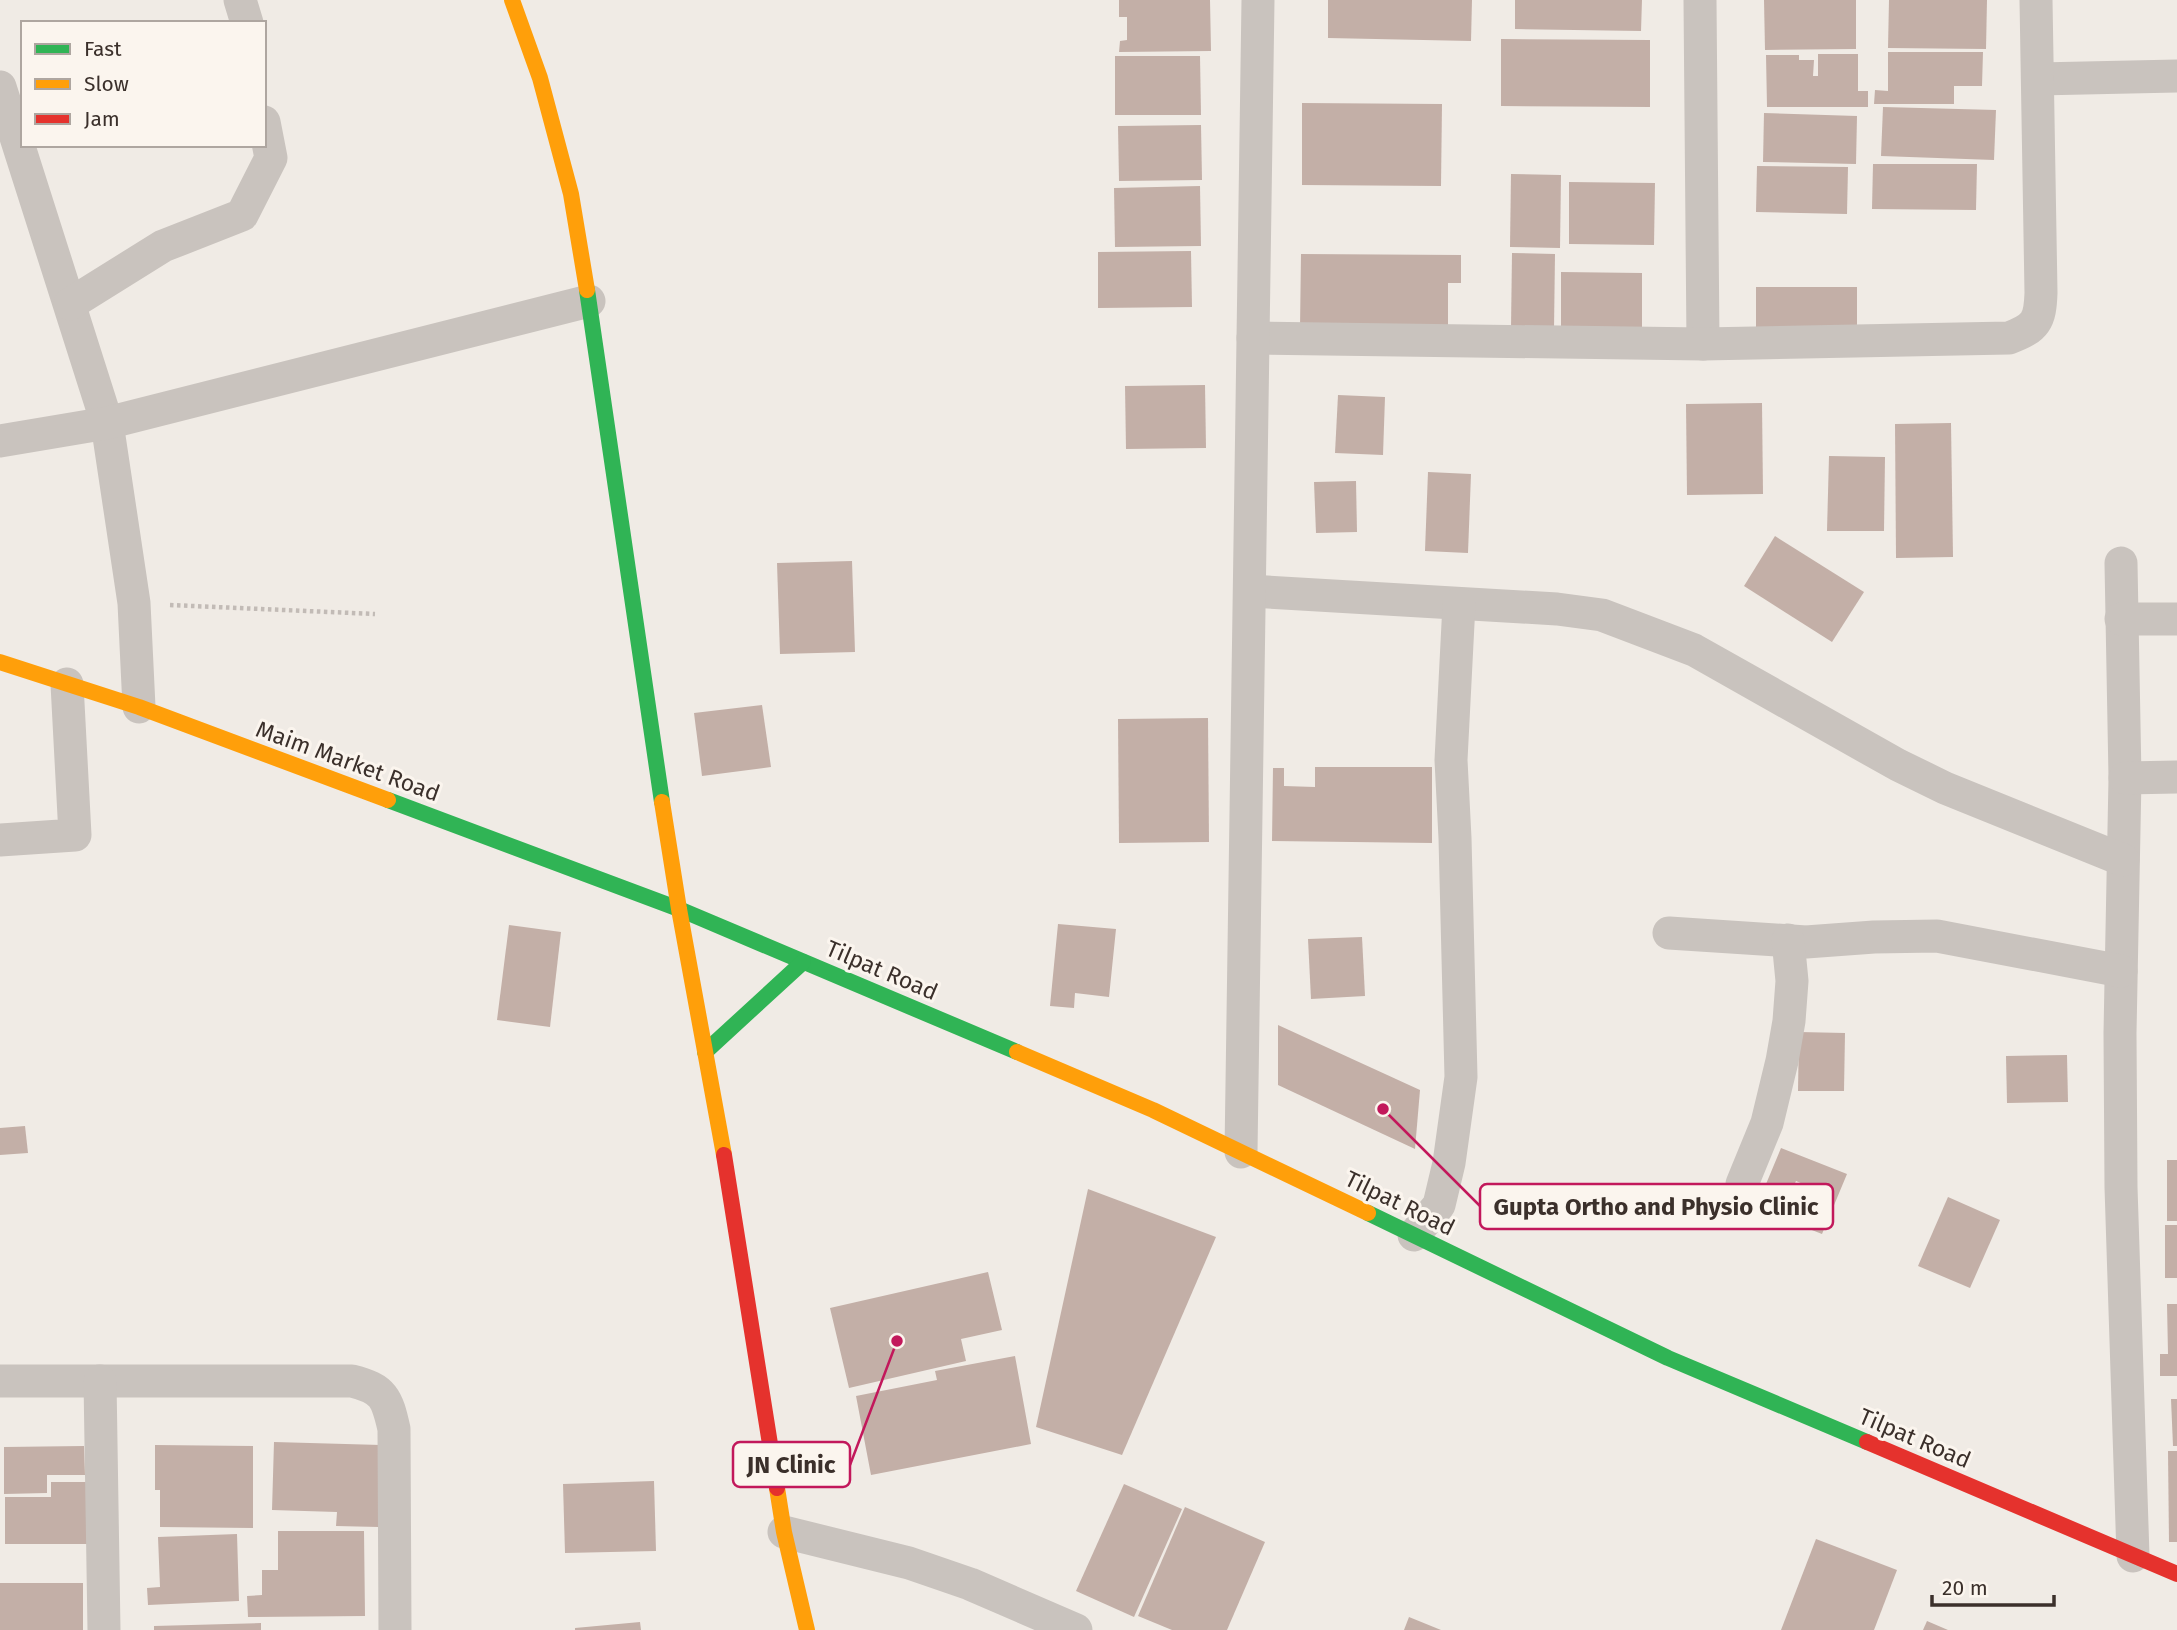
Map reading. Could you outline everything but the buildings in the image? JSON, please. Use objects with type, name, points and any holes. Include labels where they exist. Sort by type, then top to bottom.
[{"type":"street","points":[[240,0],[246,21]]},
{"type":"street","points":[[512,0],[540,78],[571,194],[679,909],[726,1169],[784,1532],[807,1630]]},
{"type":"street","points":[[1241,1152],[1258,0]]},
{"type":"street","points":[[1700,0],[1703,344]]},
{"type":"street","points":[[1253,338],[1703,344],[2010,338],[2034,326],[2040,313],[2036,0]]},
{"type":"street","points":[[2038,79],[2177,76]]},
{"type":"street","points":[[0,88],[107,423],[134,603],[139,707]]},
{"type":"street","points":[[70,304],[163,246],[242,215],[271,158],[266,132]]},
{"type":"street","points":[[0,441],[107,423],[589,301]]},
{"type":"street","points":[[2121,563],[2125,778],[2121,971],[2121,1188],[2133,1556]]},
{"type":"street","points":[[1250,592],[1557,609],[1602,615],[1693,650],[1898,765],[1945,788],[2123,860]]},
{"type":"street","points":[[1414,1235],[1438,1205],[1449,1163],[1461,1077],[1451,760],[1459,604]]},
{"type":"street","points":[[2121,619],[2177,619]]},
{"type":"street","name":"Maim Market Road","points":[[0,662],[139,707],[679,909]]},
{"type":"street","points":[[0,841],[75,835],[66,684]]},
{"type":"street","points":[[2125,778],[2177,777]]},
{"type":"street","name":"Tilpat Road","points":[[679,909],[1153,1110],[1668,1358],[2177,1574]]},
{"type":"street","points":[[1669,933],[1805,942],[1937,936],[2121,971]]},
{"type":"street","points":[[1742,1184],[1767,1123],[1782,1061],[1792,981],[1788,940]]},
{"type":"street","points":[[705,1052],[803,962]]},
{"type":"street","points":[[0,1381],[352,1381],[378,1390],[388,1403],[394,1429],[395,1630]]},
{"type":"street","points":[[100,1381],[104,1630]]},
{"type":"street","points":[[784,1532],[909,1563],[970,1584],[1076,1630]]},
{"type":"path","points":[[134,603],[375,614]]},
{"type":"traffic: fast","points":[[587,290],[662,802]]},
{"type":"traffic: fast","points":[[388,800],[679,909],[1017,1052]]},
{"type":"traffic: fast","points":[[705,1052],[803,962]]},
{"type":"traffic: fast","points":[[1368,1213],[1668,1358],[1867,1442]]},
{"type":"traffic: slow","points":[[512,0],[540,78],[571,194],[587,290]]},
{"type":"traffic: slow","points":[[0,662],[139,707],[388,800]]},
{"type":"traffic: slow","points":[[662,802],[724,1155]]},
{"type":"traffic: slow","points":[[1017,1052],[1153,1110],[1368,1213]]},
{"type":"traffic: slow","points":[[777,1488],[784,1532],[807,1630]]},
{"type":"traffic: jam","points":[[724,1155],[777,1488]]},
{"type":"traffic: jam","points":[[1867,1442],[2177,1574]]},
{"type":"place","name":"Gupta Ortho and Physio Clinic","points":[[1383,1109]]},
{"type":"place","name":"JN Clinic","points":[[897,1341]]}]
